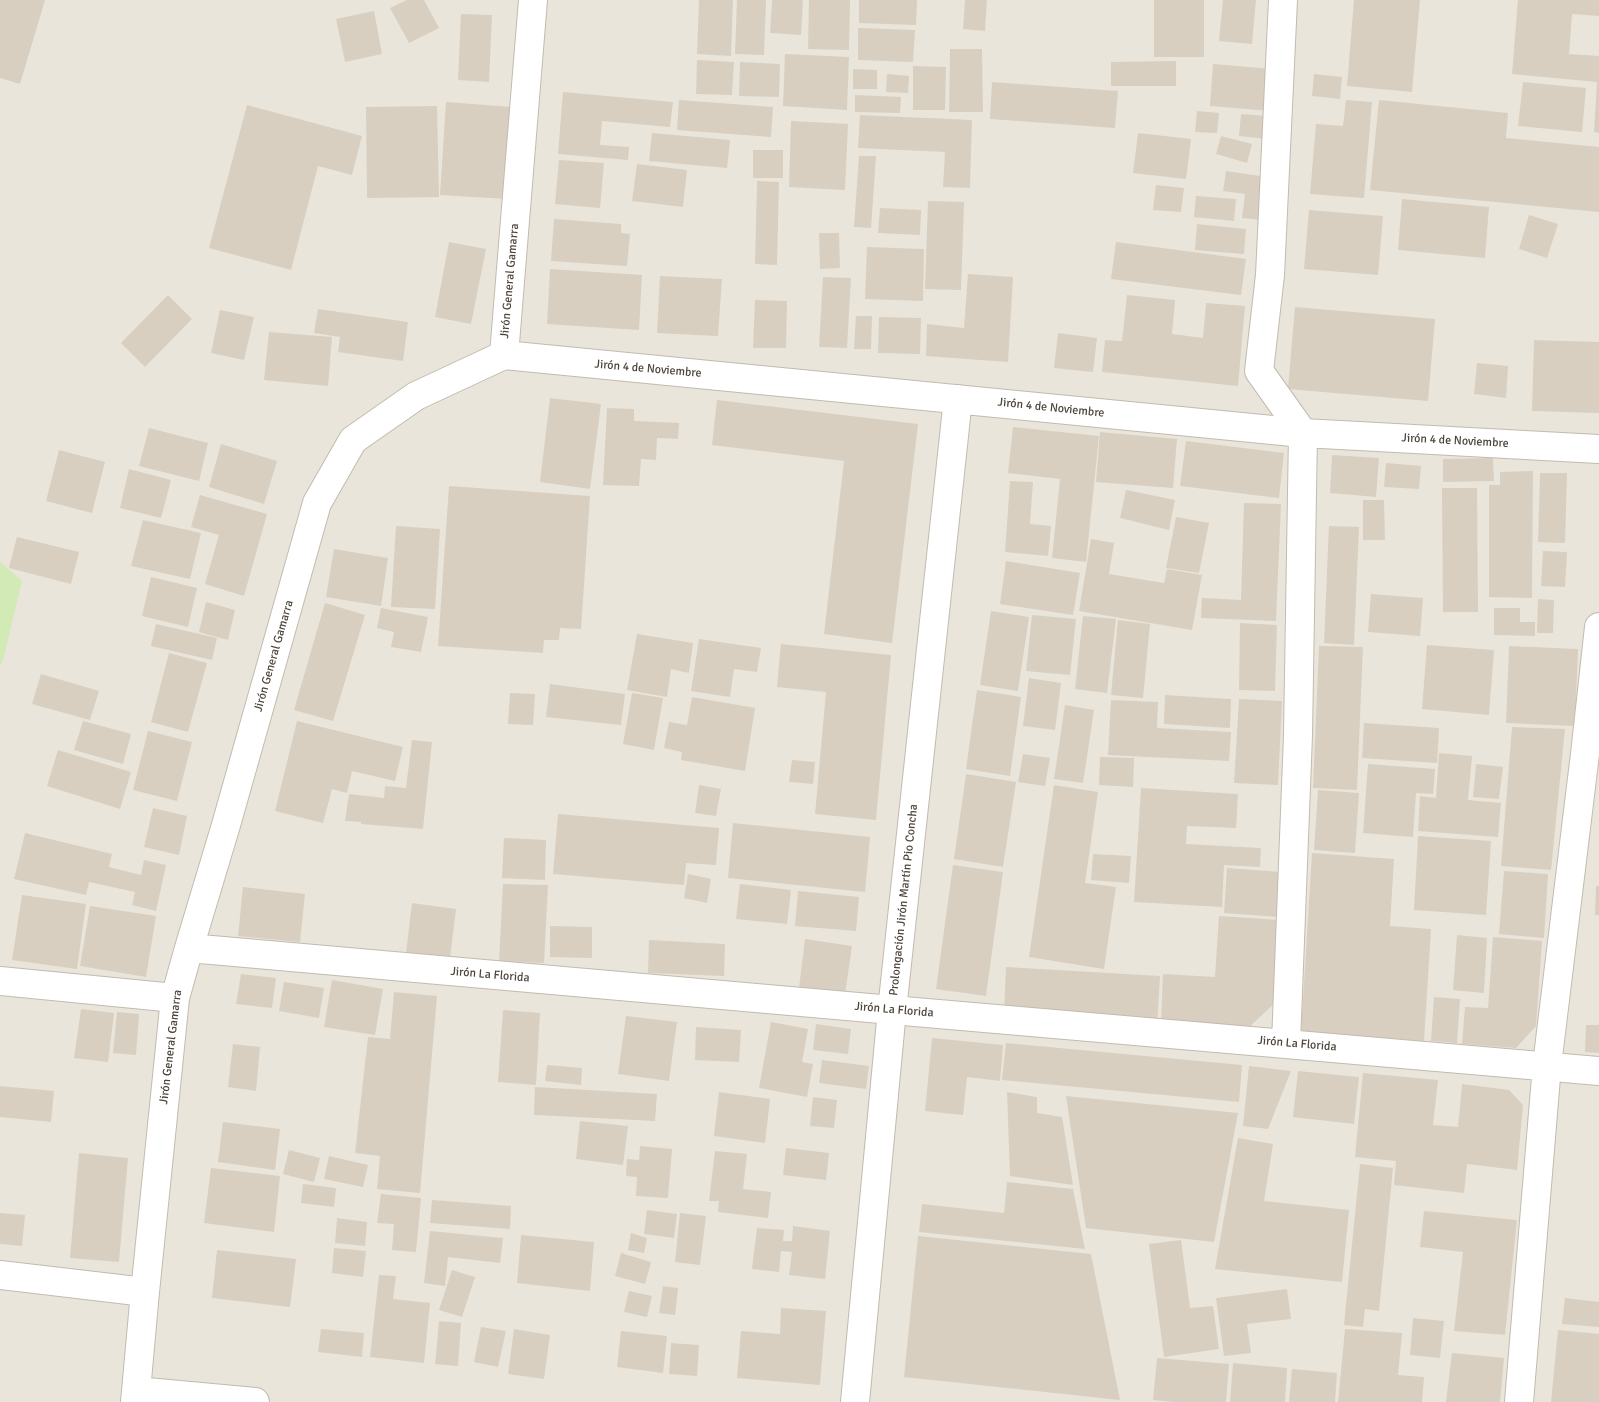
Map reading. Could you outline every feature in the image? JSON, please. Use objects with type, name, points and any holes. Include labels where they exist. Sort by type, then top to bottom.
[{"type":"street","name":"Jirón General Gamarra","points":[[136,1397],[175,998],[189,948],[226,825],[317,503],[353,440],[416,396],[504,356],[533,0]]},
{"type":"street","points":[[1283,0],[1270,276],[1259,372],[1303,433],[1298,734],[1286,1043]]},
{"type":"street","name":"Jirón 4 de Noviembre","points":[[504,356],[1303,433],[1599,449]]},
{"type":"street","name":"Prolongación Jirón Martín Pio Concha","points":[[855,1402],[892,1010],[958,399]]},
{"type":"street","points":[[1519,1402],[1547,1065],[1599,627]]},
{"type":"street","name":"Jirón La Florida","points":[[189,948],[1599,1071]]},
{"type":"street","points":[[0,981],[175,998]]},
{"type":"street","points":[[0,1275],[145,1292]]},
{"type":"street","points":[[136,1397],[255,1402]]},
{"type":"shaded area","points":[[0,0],[1599,0],[1599,1402],[0,1402]]},
{"type":"green space","points":[[0,562],[22,581],[3,660],[0,665]]},
{"type":"building","points":[[0,0],[45,0],[20,84],[0,78]]},
{"type":"building","points":[[407,0],[424,0],[439,28],[409,43],[390,8]]},
{"type":"building","points":[[699,0],[733,0],[731,56],[697,54]]},
{"type":"building","points":[[737,0],[766,0],[764,55],[735,54]]},
{"type":"building","points":[[772,0],[803,0],[801,35],[770,33]]},
{"type":"building","points":[[809,0],[850,0],[849,50],[808,49]]},
{"type":"building","points":[[859,0],[917,0],[916,25],[859,23]]},
{"type":"building","points":[[965,0],[987,0],[985,31],[963,29]]},
{"type":"building","points":[[1154,0],[1204,0],[1204,57],[1154,57]]},
{"type":"building","points":[[1223,0],[1256,0],[1252,44],[1219,41]]},
{"type":"building","points":[[1354,0],[1420,0],[1412,92],[1347,86]]},
{"type":"building","points":[[1518,0],[1599,0],[1599,16],[1572,14],[1569,54],[1599,56],[1599,133],[1594,132],[1597,82],[1512,74]]},
{"type":"building","points":[[374,11],[382,54],[345,62],[336,19]]},
{"type":"building","points":[[461,14],[492,15],[489,82],[458,80]]},
{"type":"building","points":[[858,28],[915,30],[913,62],[858,60]]},
{"type":"building","points":[[950,49],[982,49],[983,112],[949,112]]},
{"type":"building","points":[[785,54],[849,57],[847,110],[783,106]]},
{"type":"building","points":[[697,60],[734,62],[732,95],[696,94]]},
{"type":"building","points":[[1176,61],[1176,86],[1111,86],[1111,62]]},
{"type":"building","points":[[740,62],[780,64],[779,97],[739,96]]},
{"type":"building","points":[[1213,64],[1273,69],[1270,111],[1210,106]]},
{"type":"building","points":[[913,66],[946,67],[945,110],[913,110]]},
{"type":"building","points":[[853,69],[877,70],[877,89],[853,89]]},
{"type":"building","points":[[887,74],[909,76],[908,93],[886,92]]},
{"type":"building","points":[[1314,74],[1342,77],[1340,99],[1312,96]]},
{"type":"building","points":[[992,82],[1118,91],[1115,128],[990,119]]},
{"type":"building","points":[[1523,82],[1586,88],[1582,132],[1518,126]]},
{"type":"building","points":[[563,92],[673,102],[670,127],[602,121],[600,145],[629,147],[628,160],[558,154]]},
{"type":"building","points":[[855,95],[901,97],[900,113],[855,112]]},
{"type":"building","points":[[679,100],[773,107],[771,137],[677,130]]},
{"type":"building","points":[[1346,100],[1372,102],[1364,198],[1310,194],[1316,124],[1343,126]]},
{"type":"building","points":[[1379,100],[1508,113],[1506,138],[1599,147],[1599,212],[1370,190]]},
{"type":"building","points":[[446,102],[513,107],[507,199],[440,195]]},
{"type":"building","points":[[247,105],[362,136],[352,175],[318,166],[291,270],[209,248]]},
{"type":"building","points":[[437,106],[439,197],[367,198],[366,107]]},
{"type":"building","points":[[1197,111],[1219,113],[1217,133],[1195,132]]},
{"type":"building","points":[[1241,114],[1269,116],[1266,139],[1239,136]]},
{"type":"building","points":[[860,115],[972,120],[970,188],[943,187],[945,152],[858,148]]},
{"type":"building","points":[[791,121],[848,124],[845,190],[789,187]]},
{"type":"building","points":[[652,133],[730,140],[727,168],[649,161]]},
{"type":"building","points":[[1138,133],[1191,139],[1186,179],[1133,173]]},
{"type":"building","points":[[1221,136],[1252,144],[1247,163],[1216,154]]},
{"type":"building","points":[[753,150],[783,150],[783,178],[753,178]]},
{"type":"building","points":[[859,156],[876,156],[871,228],[854,227]]},
{"type":"building","points":[[559,160],[604,163],[600,208],[555,204]]},
{"type":"building","points":[[637,164],[687,170],[683,207],[632,201]]},
{"type":"building","points":[[1226,171],[1267,177],[1261,220],[1242,218],[1245,194],[1223,191]]},
{"type":"building","points":[[757,181],[779,182],[777,265],[755,264]]},
{"type":"building","points":[[1156,185],[1184,188],[1181,212],[1153,210]]},
{"type":"building","points":[[1196,196],[1236,199],[1234,221],[1194,217]]},
{"type":"building","points":[[1402,199],[1489,207],[1485,258],[1398,250]]},
{"type":"building","points":[[928,201],[964,202],[961,290],[925,289]]},
{"type":"building","points":[[880,208],[921,210],[920,235],[878,233]]},
{"type":"building","points":[[1309,210],[1383,216],[1378,275],[1304,269]]},
{"type":"building","points":[[1529,215],[1558,224],[1547,258],[1519,249]]},
{"type":"building","points":[[554,219],[621,224],[621,233],[630,234],[627,266],[551,261]]},
{"type":"building","points":[[1197,224],[1246,229],[1244,254],[1195,250]]},
{"type":"building","points":[[819,233],[839,233],[840,268],[820,269]]},
{"type":"building","points":[[449,242],[486,249],[471,324],[435,317]]},
{"type":"building","points":[[1116,242],[1246,259],[1241,295],[1111,279]]},
{"type":"building","points":[[867,247],[924,249],[923,301],[865,299]]},
{"type":"building","points":[[550,269],[642,275],[639,330],[547,324]]},
{"type":"building","points":[[968,274],[1013,277],[1008,362],[926,356],[927,324],[964,328]]},
{"type":"building","points":[[660,276],[722,279],[718,336],[657,333]]},
{"type":"building","points":[[823,277],[851,278],[847,348],[819,347]]},
{"type":"building","points":[[168,295],[192,319],[145,367],[121,343]]},
{"type":"building","points":[[1127,295],[1175,300],[1172,334],[1203,338],[1206,303],[1245,306],[1238,386],[1102,372],[1105,340],[1122,341]]},
{"type":"building","points":[[755,300],[787,301],[786,348],[753,348]]},
{"type":"building","points":[[1295,307],[1435,319],[1428,401],[1288,389]]},
{"type":"building","points":[[318,309],[408,322],[403,361],[338,352],[340,337],[314,333]]},
{"type":"building","points":[[220,310],[254,317],[244,360],[211,353]]},
{"type":"building","points":[[856,316],[872,316],[871,349],[854,349]]},
{"type":"building","points":[[879,317],[921,318],[920,354],[878,353]]},
{"type":"building","points":[[269,332],[332,337],[328,386],[264,380]]},
{"type":"building","points":[[1058,333],[1097,338],[1093,372],[1054,368]]},
{"type":"building","points":[[1534,340],[1599,342],[1599,413],[1532,411]]},
{"type":"building","points":[[1477,363],[1508,366],[1506,398],[1474,394]]},
{"type":"building","points":[[550,398],[601,404],[590,489],[540,482]]},
{"type":"building","points":[[717,400],[918,424],[892,643],[824,634],[844,461],[712,445]]},
{"type":"building","points":[[607,408],[634,409],[634,421],[679,423],[678,439],[657,438],[656,460],[641,459],[639,486],[603,485]]},
{"type":"building","points":[[1013,427],[1099,436],[1086,562],[1052,558],[1060,479],[1008,473]]},
{"type":"building","points":[[149,428],[208,443],[199,481],[139,466]]},
{"type":"building","points":[[1100,432],[1177,439],[1173,488],[1096,482]]},
{"type":"building","points":[[1186,441],[1284,453],[1279,498],[1180,486]]},
{"type":"building","points":[[221,444],[277,461],[264,504],[209,487]]},
{"type":"building","points":[[59,450],[105,462],[92,513],[46,501]]},
{"type":"building","points":[[1332,455],[1379,458],[1376,497],[1330,493]]},
{"type":"building","points":[[1493,458],[1494,481],[1443,482],[1443,459]]},
{"type":"building","points":[[1386,463],[1421,466],[1419,489],[1384,487]]},
{"type":"building","points":[[129,469],[171,480],[161,518],[120,508]]},
{"type":"building","points":[[1533,471],[1532,598],[1489,597],[1489,485],[1500,485],[1500,472]]},
{"type":"building","points":[[1540,473],[1567,473],[1565,543],[1538,542]]},
{"type":"building","points":[[1010,481],[1033,482],[1030,524],[1051,526],[1048,556],[1005,552]]},
{"type":"building","points":[[449,486],[590,496],[581,629],[560,628],[559,640],[544,640],[543,653],[438,646]]},
{"type":"building","points":[[1442,488],[1477,488],[1478,612],[1443,612]]},
{"type":"building","points":[[1126,490],[1175,500],[1169,530],[1120,518]]},
{"type":"building","points":[[200,495],[267,514],[244,596],[205,584],[219,535],[191,527]]},
{"type":"building","points":[[1363,500],[1384,500],[1385,540],[1363,540]]},
{"type":"building","points":[[1244,503],[1281,504],[1276,621],[1201,618],[1202,598],[1241,600]]},
{"type":"building","points":[[1176,517],[1209,523],[1199,573],[1166,568]]},
{"type":"building","points":[[143,520],[201,533],[190,579],[131,566]]},
{"type":"building","points":[[396,526],[440,529],[435,609],[391,607]]},
{"type":"building","points":[[1329,526],[1359,527],[1354,645],[1324,643]]},
{"type":"building","points":[[17,537],[79,552],[71,584],[9,568]]},
{"type":"building","points":[[1091,539],[1114,543],[1109,574],[1164,583],[1167,569],[1202,575],[1192,630],[1079,611]]},
{"type":"building","points":[[334,549],[388,558],[381,606],[326,597]]},
{"type":"building","points":[[1543,551],[1567,552],[1565,587],[1541,586]]},
{"type":"building","points":[[1006,561],[1080,573],[1073,615],[1000,604]]},
{"type":"building","points":[[151,577],[197,588],[188,627],[142,616]]},
{"type":"building","points":[[1371,594],[1423,598],[1420,636],[1368,632]]},
{"type":"building","points":[[1538,599],[1554,600],[1553,633],[1537,633]]},
{"type":"building","points":[[206,602],[235,610],[228,640],[199,632]]},
{"type":"building","points":[[325,603],[365,615],[333,721],[294,710]]},
{"type":"building","points":[[381,608],[428,617],[421,652],[391,647],[394,632],[377,628]]},
{"type":"building","points":[[1494,608],[1520,608],[1520,622],[1535,622],[1535,636],[1494,635]]},
{"type":"building","points":[[991,611],[1029,617],[1018,691],[980,685]]},
{"type":"building","points":[[1032,615],[1076,619],[1070,675],[1026,671]]},
{"type":"building","points":[[1083,616],[1116,619],[1107,693],[1075,689]]},
{"type":"building","points":[[1118,620],[1150,624],[1143,698],[1111,695]]},
{"type":"building","points":[[1240,623],[1277,625],[1275,691],[1239,690]]},
{"type":"building","points":[[156,624],[217,638],[212,660],[151,646]]},
{"type":"building","points":[[637,634],[693,643],[689,673],[671,669],[667,697],[627,690]]},
{"type":"building","points":[[699,639],[761,648],[757,672],[734,669],[730,697],[691,691]]},
{"type":"building","points":[[781,644],[891,655],[876,820],[815,814],[826,692],[777,687]]},
{"type":"building","points":[[1427,645],[1494,650],[1489,715],[1422,709]]},
{"type":"building","points":[[1319,646],[1363,647],[1357,790],[1313,788]]},
{"type":"building","points":[[1509,646],[1578,649],[1575,726],[1506,723]]},
{"type":"building","points":[[169,653],[207,663],[188,732],[151,722]]},
{"type":"building","points":[[41,674],[99,691],[90,720],[32,704]]},
{"type":"building","points":[[1029,678],[1061,683],[1055,730],[1023,726]]},
{"type":"building","points":[[550,684],[625,694],[621,725],[546,717]]},
{"type":"building","points":[[977,690],[1021,697],[1010,776],[966,769]]},
{"type":"building","points":[[510,693],[535,694],[533,725],[508,724]]},
{"type":"building","points":[[632,693],[663,698],[654,750],[623,744]]},
{"type":"building","points":[[1165,695],[1231,699],[1230,728],[1164,724]]},
{"type":"building","points":[[692,697],[755,708],[745,771],[681,760],[682,752],[664,748],[669,722],[687,725]]},
{"type":"building","points":[[1239,699],[1282,701],[1278,785],[1234,783]]},
{"type":"building","points":[[1111,700],[1158,702],[1157,728],[1231,732],[1229,761],[1108,755]]},
{"type":"building","points":[[1065,705],[1094,710],[1083,783],[1054,779]]},
{"type":"building","points":[[83,721],[131,734],[123,764],[74,750]]},
{"type":"building","points":[[297,721],[403,747],[395,781],[352,771],[347,793],[332,789],[323,823],[275,811]]},
{"type":"building","points":[[1364,723],[1439,728],[1437,763],[1362,758]]},
{"type":"building","points":[[1512,727],[1565,729],[1551,870],[1501,866]]},
{"type":"building","points":[[148,731],[192,742],[177,801],[133,790]]},
{"type":"building","points":[[412,740],[432,742],[423,829],[345,821],[349,794],[384,798],[385,786],[406,788]]},
{"type":"building","points":[[58,750],[131,772],[120,809],[47,786]]},
{"type":"building","points":[[1439,753],[1472,756],[1468,800],[1501,803],[1498,837],[1418,831],[1420,796],[1436,798]]},
{"type":"building","points":[[1023,754],[1050,758],[1045,786],[1018,782]]},
{"type":"building","points":[[1100,757],[1134,758],[1133,787],[1099,785]]},
{"type":"building","points":[[792,760],[815,762],[813,784],[789,782]]},
{"type":"building","points":[[1368,764],[1435,769],[1433,794],[1416,793],[1413,837],[1363,833]]},
{"type":"building","points":[[1476,764],[1503,767],[1499,799],[1473,797]]},
{"type":"building","points":[[966,774],[1016,782],[1003,867],[954,859]]},
{"type":"building","points":[[699,785],[721,789],[716,816],[695,813]]},
{"type":"building","points":[[1054,785],[1098,792],[1085,883],[1116,887],[1104,969],[1029,957]]},
{"type":"building","points":[[1141,788],[1238,794],[1236,828],[1187,826],[1186,844],[1261,848],[1260,867],[1224,865],[1222,907],[1134,902]]},
{"type":"building","points":[[1318,790],[1359,793],[1355,853],[1314,850]]},
{"type":"building","points":[[153,808],[187,816],[179,855],[144,847]]},
{"type":"building","points":[[558,814],[719,828],[716,865],[686,863],[684,885],[553,874]]},
{"type":"building","points":[[733,823],[870,837],[865,892],[728,878]]},
{"type":"building","points":[[25,833],[112,854],[109,867],[141,875],[144,860],[166,865],[156,911],[132,905],[135,892],[89,882],[86,895],[14,879]]},
{"type":"building","points":[[1418,836],[1491,841],[1486,915],[1414,910]]},
{"type":"building","points":[[504,838],[546,840],[545,880],[502,878]]},
{"type":"building","points":[[1312,853],[1394,859],[1390,926],[1431,929],[1424,1041],[1301,1032]]},
{"type":"building","points":[[1093,854],[1131,856],[1129,883],[1091,880]]},
{"type":"building","points":[[953,865],[1003,872],[986,996],[936,989]]},
{"type":"building","points":[[1227,868],[1281,872],[1278,917],[1224,913]]},
{"type":"building","points":[[1504,871],[1548,874],[1544,938],[1499,934]]},
{"type":"building","points":[[688,874],[711,879],[707,903],[684,898]]},
{"type":"building","points":[[503,884],[548,885],[544,963],[499,961]]},
{"type":"building","points":[[740,884],[791,890],[787,924],[736,919]]},
{"type":"building","points":[[1596,886],[1599,886],[1599,915],[1595,915]]},
{"type":"building","points":[[243,887],[305,894],[300,942],[238,936]]},
{"type":"building","points":[[798,891],[859,897],[856,931],[795,926]]},
{"type":"building","points":[[22,895],[86,904],[77,969],[12,960]]},
{"type":"building","points":[[412,903],[456,909],[450,958],[406,953]]},
{"type":"building","points":[[90,906],[156,916],[146,977],[80,966]]},
{"type":"building","points":[[1219,916],[1280,920],[1275,1003],[1245,1031],[1161,1025],[1163,974],[1215,977]]},
{"type":"building","points":[[550,926],[592,927],[592,958],[550,957]]},
{"type":"building","points":[[1457,935],[1487,938],[1484,993],[1453,990]]},
{"type":"building","points":[[1493,937],[1542,941],[1536,1026],[1516,1048],[1462,1044],[1465,1007],[1488,1008]]},
{"type":"building","points":[[805,939],[852,946],[845,994],[799,988]]},
{"type":"building","points":[[649,940],[725,944],[724,976],[648,973]]},
{"type":"building","points":[[1006,967],[1160,976],[1157,1025],[1004,1016]]},
{"type":"building","points":[[241,974],[276,978],[272,1008],[236,1004]]},
{"type":"building","points":[[332,980],[383,989],[375,1035],[324,1027]]},
{"type":"building","points":[[284,982],[324,988],[319,1018],[279,1011]]},
{"type":"building","points":[[394,992],[437,996],[420,1193],[377,1189],[380,1156],[355,1153],[368,1037],[390,1039]]},
{"type":"building","points":[[1434,997],[1460,999],[1457,1043],[1431,1041]]},
{"type":"building","points":[[81,1009],[114,1013],[108,1062],[74,1058]]},
{"type":"building","points":[[503,1010],[540,1013],[536,1085],[498,1082]]},
{"type":"building","points":[[117,1012],[139,1014],[136,1055],[113,1053]]},
{"type":"building","points":[[626,1016],[677,1022],[669,1081],[618,1074]]},
{"type":"building","points":[[771,1022],[808,1029],[802,1062],[813,1064],[807,1097],[759,1088]]},
{"type":"building","points":[[816,1024],[851,1029],[848,1054],[813,1050]]},
{"type":"building","points":[[1586,1025],[1599,1025],[1599,1053],[1585,1052]]},
{"type":"building","points":[[696,1027],[741,1030],[739,1062],[695,1060]]},
{"type":"building","points":[[932,1038],[1003,1045],[1000,1081],[967,1077],[963,1115],[925,1111]]},
{"type":"building","points":[[1006,1043],[1242,1065],[1239,1102],[1002,1080]]},
{"type":"building","points":[[233,1044],[260,1047],[256,1091],[228,1087]]},
{"type":"building","points":[[822,1060],[869,1066],[866,1089],[819,1083]]},
{"type":"building","points":[[547,1065],[582,1068],[581,1085],[545,1081]]},
{"type":"building","points":[[1249,1066],[1291,1071],[1268,1129],[1243,1126]]},
{"type":"building","points":[[1298,1071],[1359,1077],[1354,1124],[1293,1117]]},
{"type":"building","points":[[1363,1073],[1438,1080],[1433,1125],[1458,1127],[1462,1084],[1509,1090],[1523,1105],[1517,1170],[1467,1164],[1464,1193],[1394,1185],[1396,1161],[1355,1157]]},
{"type":"building","points":[[0,1086],[54,1091],[51,1122],[0,1117]]},
{"type":"building","points":[[535,1087],[657,1094],[655,1121],[534,1115]]},
{"type":"building","points":[[719,1092],[770,1099],[765,1143],[714,1136]]},
{"type":"building","points":[[1007,1092],[1037,1097],[1037,1113],[1062,1117],[1073,1185],[1010,1176]]},
{"type":"building","points":[[1066,1096],[1238,1113],[1214,1242],[1086,1228]]},
{"type":"building","points":[[813,1097],[837,1100],[834,1128],[810,1126]]},
{"type":"building","points":[[580,1121],[628,1126],[623,1165],[576,1159]]},
{"type":"building","points":[[223,1122],[280,1129],[275,1170],[218,1162]]},
{"type":"building","points":[[1238,1138],[1273,1144],[1264,1201],[1349,1210],[1342,1282],[1215,1269]]},
{"type":"building","points":[[640,1146],[672,1149],[668,1198],[636,1196],[637,1177],[626,1176],[627,1159],[639,1160]]},
{"type":"building","points":[[786,1148],[829,1153],[826,1180],[783,1175]]},
{"type":"building","points":[[289,1150],[320,1158],[314,1182],[283,1174]]},
{"type":"building","points":[[715,1151],[747,1154],[743,1189],[771,1192],[768,1218],[718,1212],[719,1201],[709,1201]]},
{"type":"building","points":[[79,1153],[128,1158],[119,1262],[70,1258]]},
{"type":"building","points":[[329,1156],[368,1165],[363,1187],[324,1179]]},
{"type":"building","points":[[1360,1164],[1393,1168],[1379,1311],[1365,1309],[1363,1327],[1344,1325]]},
{"type":"building","points":[[211,1168],[280,1176],[274,1232],[204,1223]]},
{"type":"building","points":[[1007,1182],[1073,1189],[1085,1249],[919,1232],[922,1204],[1004,1213]]},
{"type":"building","points":[[303,1184],[336,1188],[334,1207],[301,1203]]},
{"type":"building","points":[[381,1194],[421,1198],[416,1252],[392,1250],[394,1224],[377,1223]]},
{"type":"building","points":[[432,1200],[511,1206],[510,1229],[430,1223]]},
{"type":"building","points":[[647,1210],[677,1214],[674,1238],[644,1234]]},
{"type":"building","points":[[1424,1211],[1517,1220],[1505,1335],[1454,1331],[1463,1252],[1420,1247]]},
{"type":"building","points":[[0,1213],[25,1215],[22,1246],[0,1244]]},
{"type":"building","points":[[680,1213],[706,1216],[700,1265],[675,1262]]},
{"type":"building","points":[[337,1218],[367,1222],[365,1246],[335,1243]]},
{"type":"building","points":[[793,1226],[830,1231],[825,1279],[789,1275],[792,1252],[781,1251],[779,1272],[752,1269],[757,1228],[784,1230],[783,1241],[792,1241]]},
{"type":"building","points":[[430,1231],[503,1238],[500,1263],[448,1257],[445,1286],[424,1283]]},
{"type":"building","points":[[631,1233],[647,1238],[644,1253],[628,1250]]},
{"type":"building","points":[[521,1235],[594,1242],[590,1291],[517,1283]]},
{"type":"building","points":[[918,1236],[1091,1254],[1120,1400],[904,1377]]},
{"type":"building","points":[[1181,1240],[1190,1308],[1213,1306],[1219,1349],[1164,1357],[1149,1244]]},
{"type":"building","points":[[334,1248],[366,1251],[363,1277],[332,1273]]},
{"type":"building","points":[[217,1250],[296,1259],[290,1307],[212,1298]]},
{"type":"building","points":[[621,1253],[651,1262],[645,1284],[615,1276]]},
{"type":"building","points":[[452,1270],[475,1277],[462,1317],[439,1310]]},
{"type":"building","points":[[379,1275],[396,1276],[393,1299],[430,1303],[424,1363],[370,1357]]},
{"type":"building","points":[[663,1286],[678,1288],[675,1315],[659,1313]]},
{"type":"building","points":[[1287,1289],[1291,1319],[1247,1324],[1251,1353],[1224,1356],[1216,1298]]},
{"type":"building","points":[[629,1291],[652,1296],[647,1317],[624,1312]]},
{"type":"building","points":[[1565,1298],[1599,1302],[1599,1327],[1562,1324]]},
{"type":"building","points":[[781,1308],[826,1311],[820,1385],[737,1378],[741,1331],[780,1334]]},
{"type":"building","points":[[1413,1318],[1444,1321],[1440,1358],[1410,1355]]},
{"type":"building","points":[[439,1321],[461,1323],[458,1366],[435,1364]]},
{"type":"building","points":[[481,1327],[506,1331],[498,1367],[474,1362]]},
{"type":"building","points":[[321,1329],[364,1333],[362,1357],[318,1352]]},
{"type":"building","points":[[514,1329],[550,1335],[544,1379],[508,1374]]},
{"type":"building","points":[[1345,1329],[1402,1333],[1398,1375],[1424,1377],[1422,1402],[1338,1402]]},
{"type":"building","points":[[1558,1330],[1599,1334],[1599,1402],[1551,1402]]},
{"type":"building","points":[[621,1331],[667,1336],[663,1373],[617,1367]]},
{"type":"building","points":[[671,1343],[699,1345],[697,1376],[669,1374]]},
{"type":"building","points":[[1452,1353],[1504,1358],[1500,1402],[1446,1402]]},
{"type":"building","points":[[1157,1358],[1229,1364],[1226,1402],[1153,1400]]},
{"type":"building","points":[[1233,1363],[1287,1368],[1285,1402],[1230,1402]]},
{"type":"building","points":[[1292,1369],[1337,1373],[1335,1402],[1289,1402]]}]
